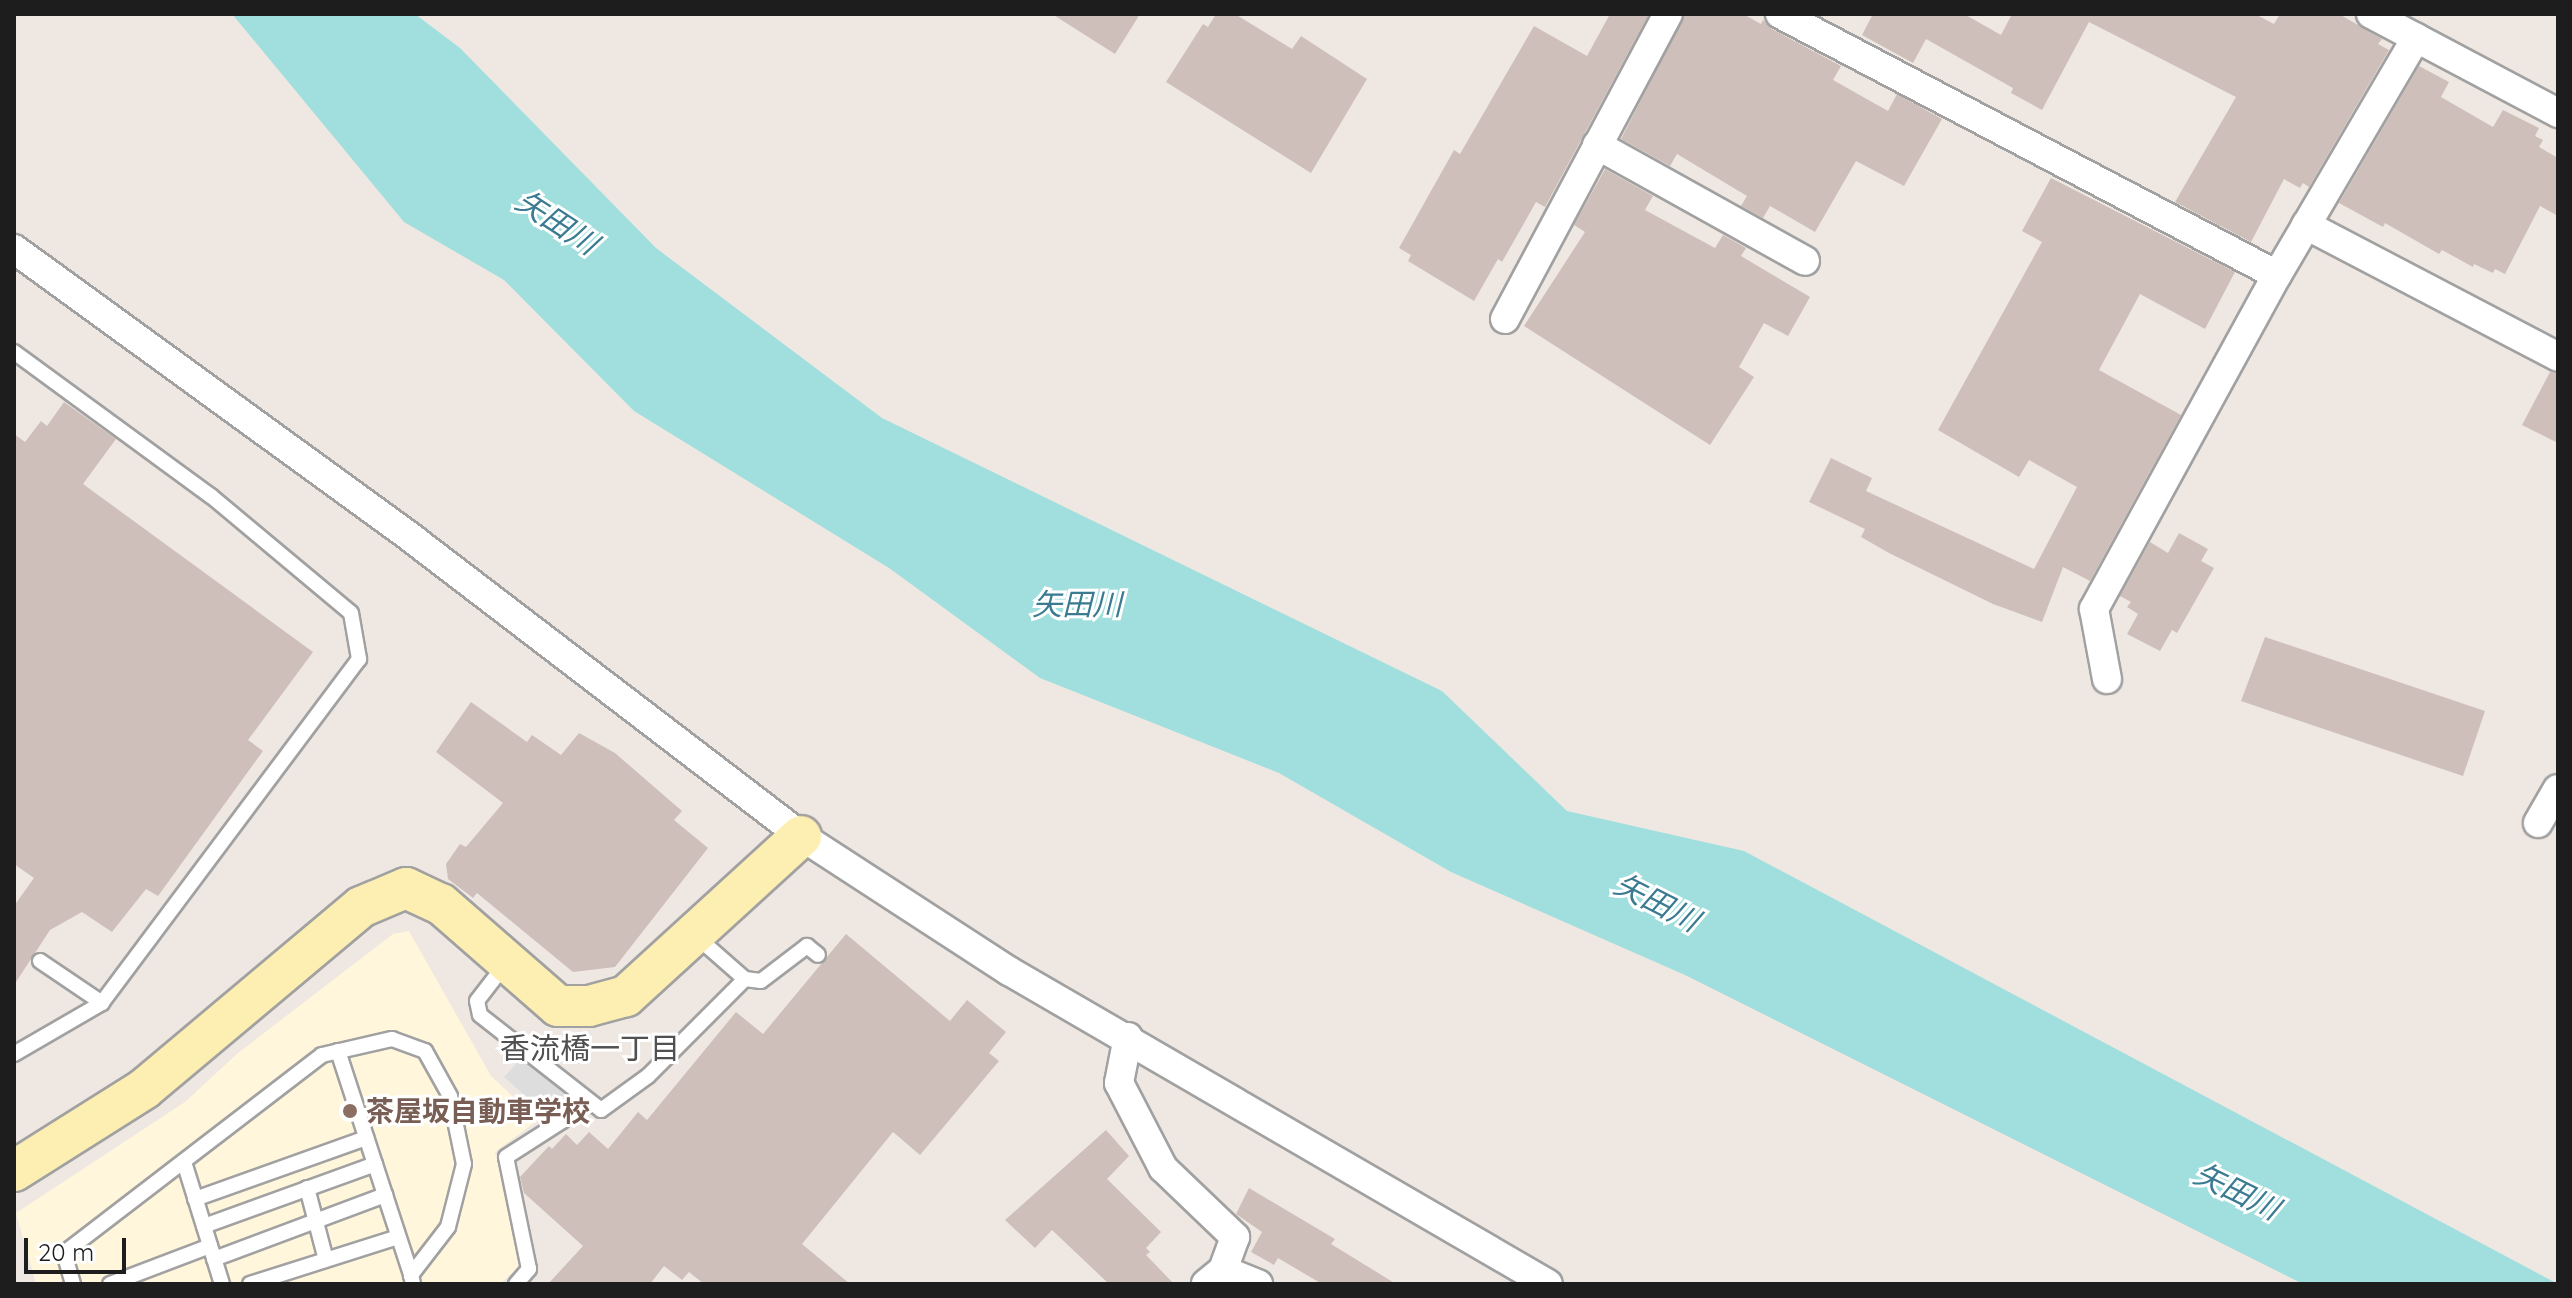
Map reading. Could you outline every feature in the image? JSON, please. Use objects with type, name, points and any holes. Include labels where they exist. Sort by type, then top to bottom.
[{"type":"street","points":[[1505,319],[1668,14]]},
{"type":"street","points":[[1780,14],[2277,275]]},
{"type":"street","points":[[2371,14],[2558,113]]},
{"type":"street","points":[[2107,679],[2094,609],[2277,275],[2416,38]]},
{"type":"street","points":[[1597,145],[1805,261]]},
{"type":"street","points":[[2306,225],[2558,357]]},
{"type":"street","points":[[14,249],[414,540],[801,836],[1009,971],[1128,1037],[1548,1284]]},
{"type":"street","points":[[2538,823],[2558,789]]},
{"type":"street","points":[[14,1171],[144,1089],[361,907],[406,888],[441,904],[558,1006],[589,1006],[626,996],[801,836]]},
{"type":"street","points":[[1128,1037],[1119,1083],[1163,1168],[1235,1237],[1214,1277],[1258,1284]]},
{"type":"lane","points":[[14,352],[211,496],[351,613],[359,659],[102,1003],[14,1054]]},
{"type":"lane","points":[[693,935],[745,979],[761,981],[807,946],[818,955]]},
{"type":"lane","points":[[40,961],[102,1003]]},
{"type":"lane","points":[[507,962],[477,1001],[480,1015],[601,1110],[648,1076],[745,979]]},
{"type":"lane","points":[[73,1284],[64,1253],[322,1055],[392,1039],[425,1051],[450,1096],[464,1164],[448,1227],[412,1280]]},
{"type":"lane","points":[[338,1051],[412,1280]]},
{"type":"lane","points":[[516,1284],[529,1269],[506,1157],[562,1121],[582,1096]]},
{"type":"lane","points":[[195,1199],[366,1138]]},
{"type":"lane","points":[[184,1162],[222,1284]]},
{"type":"lane","points":[[204,1226],[375,1164]]},
{"type":"lane","points":[[307,1188],[326,1260]]},
{"type":"lane","points":[[110,1284],[141,1278],[385,1195]]},
{"type":"lane","points":[[250,1284],[398,1237]]},
{"type":"shaded area","name":"茶屋坂自動車学校","points":[[409,931],[491,1076],[538,1120],[495,1152],[525,1261],[500,1284],[36,1284],[16,1213],[185,1102],[238,1053],[393,934]]},
{"type":"shaded area","points":[[527,1052],[578,1092],[552,1120],[504,1077]]},
{"type":"water","name":"矢田川","points":[[232,14],[415,14],[460,48],[656,248],[882,418],[1442,691],[1567,811],[1744,851],[2558,1284],[2303,1284],[1685,975],[1451,872],[1279,773],[1040,678],[889,568],[634,411],[504,280],[404,222]]},
{"type":"building","points":[[1052,14],[1140,14],[1115,54]]},
{"type":"building","points":[[1216,14],[1235,14],[1292,49],[1301,36],[1367,79],[1311,173],[1166,82],[1203,24],[1208,27]]},
{"type":"building","points":[[1610,14],[1649,14],[1545,207],[1536,202],[1502,262],[1498,259],[1474,301],[1408,261],[1411,255],[1399,248],[1454,150],[1460,154],[1534,26],[1587,56]]},
{"type":"building","points":[[1685,14],[1743,14],[1761,24],[1763,20],[1772,29],[1841,66],[1833,80],[1888,111],[1897,94],[1942,119],[1904,186],[1856,161],[1815,232],[1770,206],[1763,218],[1741,206],[1747,196],[1677,154],[1670,166],[1621,139]]},
{"type":"building","points":[[1873,14],[1964,14],[2001,35],[2012,14],[2255,14],[2274,24],[2280,14],[2339,14],[2382,39],[2378,44],[2389,50],[2309,187],[2303,183],[2300,188],[2284,179],[2251,242],[2175,202],[2236,97],[2089,22],[2042,110],[2011,93],[2013,88],[1926,39],[1913,63],[1862,35]]},
{"type":"building","points":[[2419,66],[2449,82],[2441,97],[2493,127],[2503,110],[2539,128],[2535,136],[2543,140],[2539,147],[2558,158],[2558,216],[2540,206],[2505,274],[2495,269],[2493,273],[2474,264],[2473,267],[2442,250],[2439,254],[2385,223],[2383,227],[2339,203]]},
{"type":"building","points":[[1605,169],[1653,196],[1645,210],[1715,248],[1723,235],[1746,248],[1741,256],[1810,297],[1788,336],[1764,323],[1739,367],[1754,377],[1710,445],[1524,326],[1585,232],[1574,225]]},
{"type":"building","points":[[2051,178],[2235,272],[2205,329],[2140,294],[2099,370],[2181,415],[2090,581],[2063,567],[2042,622],[1993,604],[1889,553],[1861,537],[1865,529],[1809,502],[1831,458],[1872,478],[1866,491],[2034,569],[2077,487],[2029,460],[2019,477],[1938,430],[2042,242],[2022,231]]},
{"type":"building","points":[[2550,372],[2558,374],[2558,443],[2522,425]]},
{"type":"building","points":[[64,402],[116,439],[83,484],[313,652],[248,740],[263,751],[158,896],[146,889],[112,932],[82,912],[50,930],[14,985],[14,906],[34,878],[14,864],[14,434],[25,442],[41,421],[47,426]]},
{"type":"building","points":[[2179,533],[2208,549],[2201,561],[2214,568],[2177,633],[2172,630],[2160,651],[2127,634],[2138,614],[2127,607],[2131,602],[2120,596],[2150,542],[2168,553]]},
{"type":"building","points":[[2265,637],[2485,711],[2463,776],[2241,701]]},
{"type":"building","points":[[471,702],[527,742],[532,735],[561,755],[579,733],[615,753],[682,811],[674,820],[708,848],[615,967],[573,972],[477,893],[473,898],[448,879],[446,864],[460,844],[466,847],[503,803],[436,752]]},
{"type":"building","points":[[846,934],[950,1021],[967,1000],[1006,1032],[989,1053],[999,1061],[920,1155],[893,1132],[802,1244],[850,1284],[704,1284],[689,1272],[682,1280],[664,1266],[650,1284],[548,1284],[583,1246],[524,1193],[520,1177],[549,1146],[552,1149],[566,1134],[577,1145],[589,1132],[608,1149],[638,1112],[647,1120],[736,1012],[763,1034]]},
{"type":"building","points":[[1106,1130],[1129,1156],[1107,1179],[1161,1232],[1146,1248],[1150,1252],[1146,1255],[1174,1284],[1109,1284],[1052,1230],[1035,1248],[1005,1220]]},
{"type":"building","points":[[1249,1188],[1335,1239],[1331,1244],[1396,1284],[1322,1284],[1278,1258],[1274,1265],[1251,1252],[1262,1232],[1236,1214]]},
{"type":"place","name":"茶屋坂自動車学校","points":[[350,1111]]},
{"type":"district","name":"香流橋一丁目","points":[[590,1048]]}]
